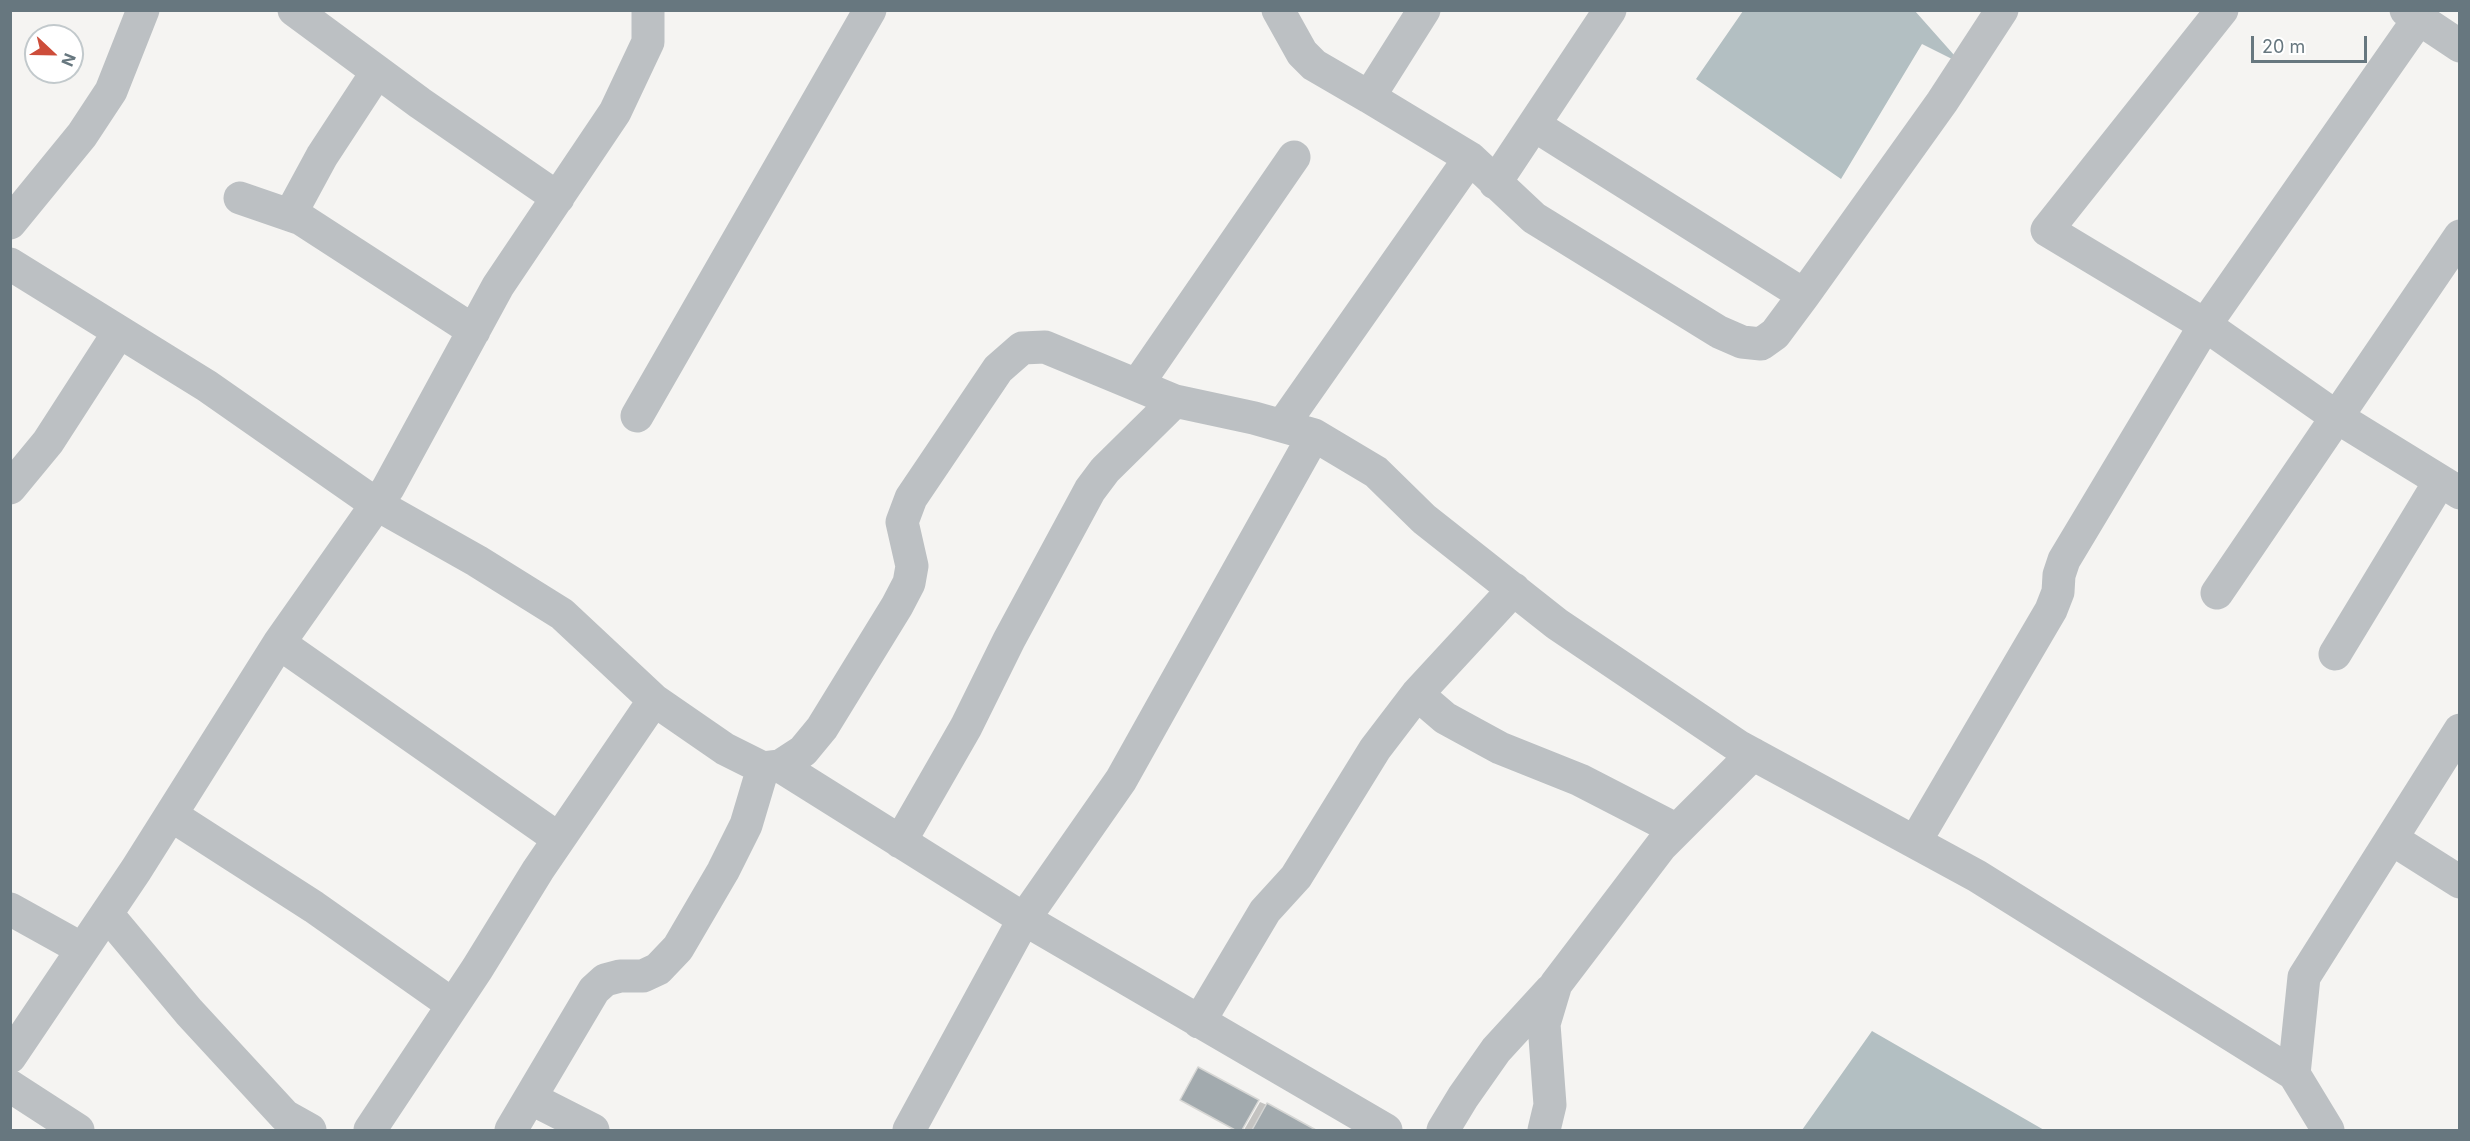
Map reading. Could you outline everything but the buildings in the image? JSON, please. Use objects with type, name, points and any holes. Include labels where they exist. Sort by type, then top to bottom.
[{"type":"street","points":[[10,223],[82,135],[111,92],[143,10]]},
{"type":"street","points":[[294,10],[376,72],[558,198]]},
{"type":"street","points":[[10,1057],[107,914],[279,643],[387,488],[498,286],[615,112],[648,42],[648,10]]},
{"type":"street","points":[[637,416],[870,10]]},
{"type":"street","points":[[1278,10],[1302,53],[1314,65],[1470,158],[1534,218],[1719,332],[1742,342],[1761,344],[1775,334],[1804,295],[1942,102],[2002,10]]},
{"type":"street","points":[[1369,97],[1424,10]]},
{"type":"street","points":[[1495,183],[1610,10]]},
{"type":"street","points":[[2222,10],[2047,230],[2205,325],[2335,416],[2450,487],[2335,654]]},
{"type":"street","points":[[1915,842],[2051,610],[2058,592],[2064,560],[2075,540],[2205,325],[2412,15],[2460,46]]},
{"type":"street","points":[[290,215],[322,156],[376,72]]},
{"type":"street","points":[[1534,125],[1804,295]]},
{"type":"street","points":[[1137,385],[1294,157]]},
{"type":"street","points":[[1282,426],[1470,158]]},
{"type":"street","points":[[240,198],[301,219],[474,331]]},
{"type":"street","points":[[2217,593],[2335,416],[2460,236]]},
{"type":"street","points":[[10,264],[207,386],[376,504],[477,561],[562,614],[654,700],[725,750],[772,767],[900,842],[1024,919],[1386,1131]]},
{"type":"street","points":[[10,488],[48,442],[119,332]]},
{"type":"street","points":[[511,1131],[594,990],[605,980],[620,976],[643,976],[658,969],[678,948],[723,871],[772,767],[803,752],[822,728],[909,583],[912,566],[902,522],[911,498],[998,369],[1022,348],[1045,347],[1175,401],[1314,435],[1376,472],[1424,519],[1557,624],[1753,754],[1977,876],[2294,1074],[2328,1131]]},
{"type":"street","points":[[900,842],[966,727],[1009,640],[1090,490],[1105,470],[1175,401]]},
{"type":"street","points":[[909,1131],[1024,919],[1121,780],[1314,435]]},
{"type":"street","points":[[1199,1022],[1265,911],[1296,877],[1375,749],[1418,694],[1514,590]]},
{"type":"street","points":[[279,643],[559,839]]},
{"type":"street","points":[[1418,694],[1445,718],[1500,748],[1580,780],[1677,830]]},
{"type":"street","points":[[370,1131],[559,839],[654,700]]},
{"type":"street","points":[[2294,1074],[2304,977],[2460,730]]},
{"type":"street","points":[[1443,1131],[1463,1097],[1496,1050],[1556,984],[1661,846],[1753,754]]},
{"type":"street","points":[[171,815],[314,907],[453,1005]]},
{"type":"street","points":[[2392,839],[2460,882]]},
{"type":"street","points":[[10,909],[82,949]]},
{"type":"street","points":[[107,914],[189,1012],[285,1116],[310,1131]]},
{"type":"street","points":[[1544,1131],[1550,1106],[1544,1024],[1556,984]]},
{"type":"street","points":[[10,1086],[78,1131]]},
{"type":"street","points":[[530,1098],[593,1131]]},
{"type":"shaded area","points":[[1743,11],[1915,11],[1962,64],[1922,44],[1841,179],[1696,79]]},
{"type":"shaded area","points":[[1872,1031],[2044,1130],[1802,1130]]}]
